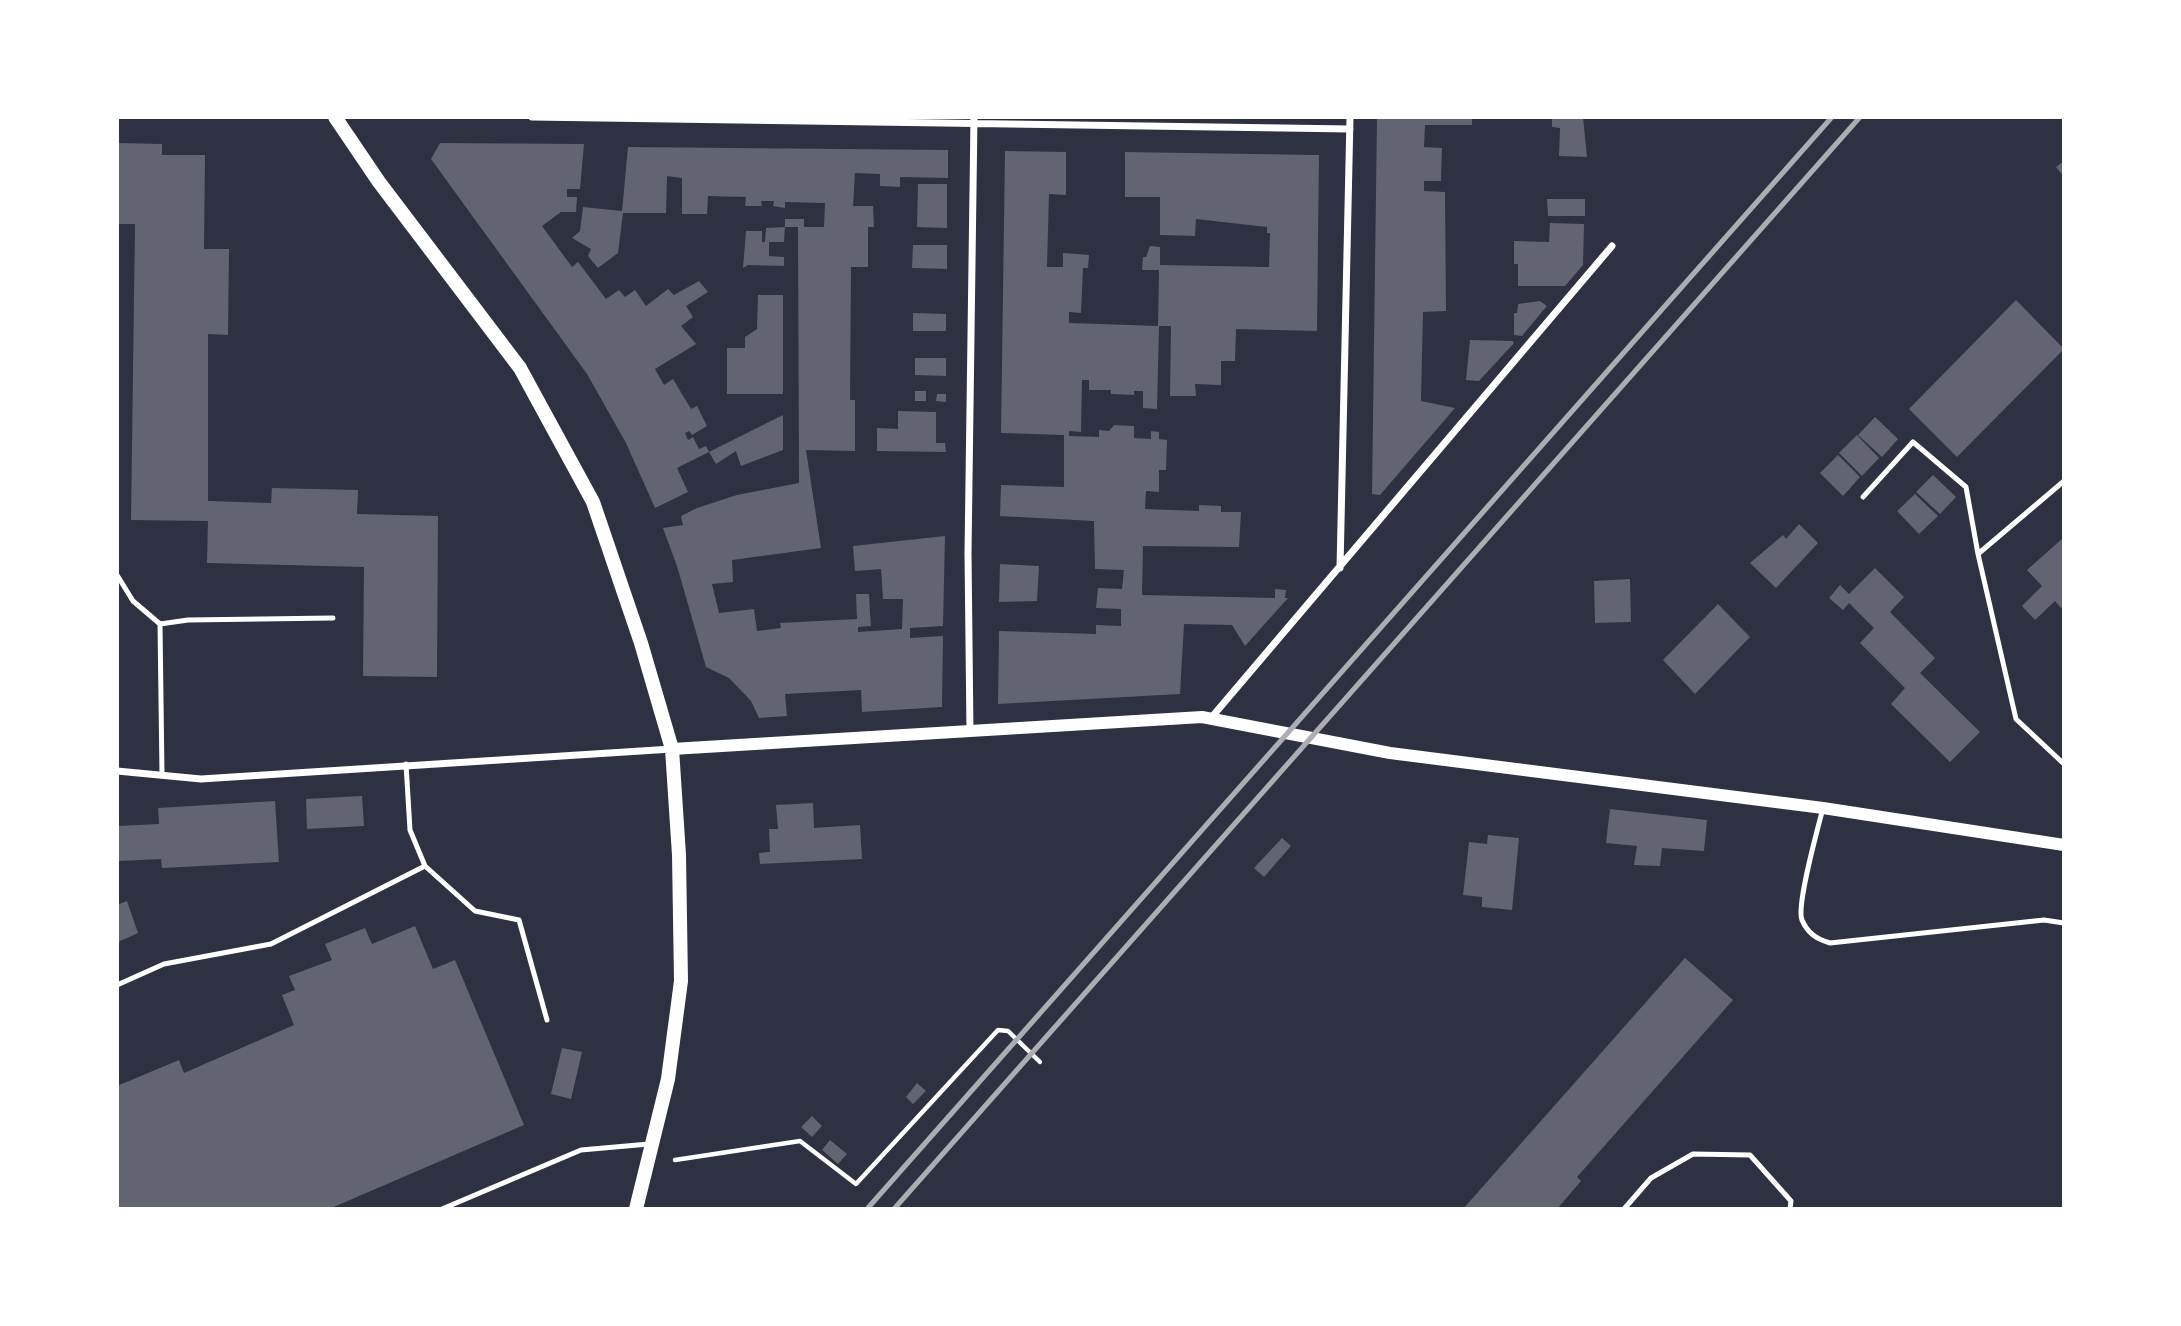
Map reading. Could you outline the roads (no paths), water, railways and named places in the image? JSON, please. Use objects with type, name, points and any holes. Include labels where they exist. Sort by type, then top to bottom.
[{"type":"main road","points":[[335,117],[387,192],[520,368],[593,502],[641,643],[672,749],[679,855],[681,981],[668,1079],[636,1209]]},
{"type":"street","points":[[531,117],[974,120],[1350,129]]},
{"type":"street","points":[[1340,568],[1350,117]]},
{"type":"street","points":[[970,733],[968,553],[974,120]]},
{"type":"street","points":[[1210,718],[1612,246]]},
{"type":"street","points":[[117,771],[201,779],[406,764],[1210,718],[1390,753],[1823,808],[2064,845]]},
{"type":"lane","points":[[1863,497],[1913,442],[1966,487],[1978,554],[2016,719],[2064,764]]},
{"type":"lane","points":[[1978,554],[2064,481]]},
{"type":"lane","points":[[117,575],[133,601],[160,624],[188,620],[332,618]]},
{"type":"lane","points":[[160,624],[162,775]]},
{"type":"lane","points":[[406,764],[411,830],[425,866],[475,911],[519,920],[547,1020]]},
{"type":"lane","points":[[1823,808],[1802,898],[1801,918],[1814,938],[1830,943],[2044,920],[2064,923]]},
{"type":"lane","points":[[117,985],[164,964],[271,944],[425,866]]},
{"type":"lane","points":[[442,1209],[581,1150],[653,1144]]},
{"type":"lane","points":[[1623,1209],[1651,1178],[1693,1154],[1750,1156],[1791,1201],[1790,1209]]},
{"type":"railway","points":[[867,1209],[1832,117]]},
{"type":"railway","points":[[894,1209],[1860,117]]}]
